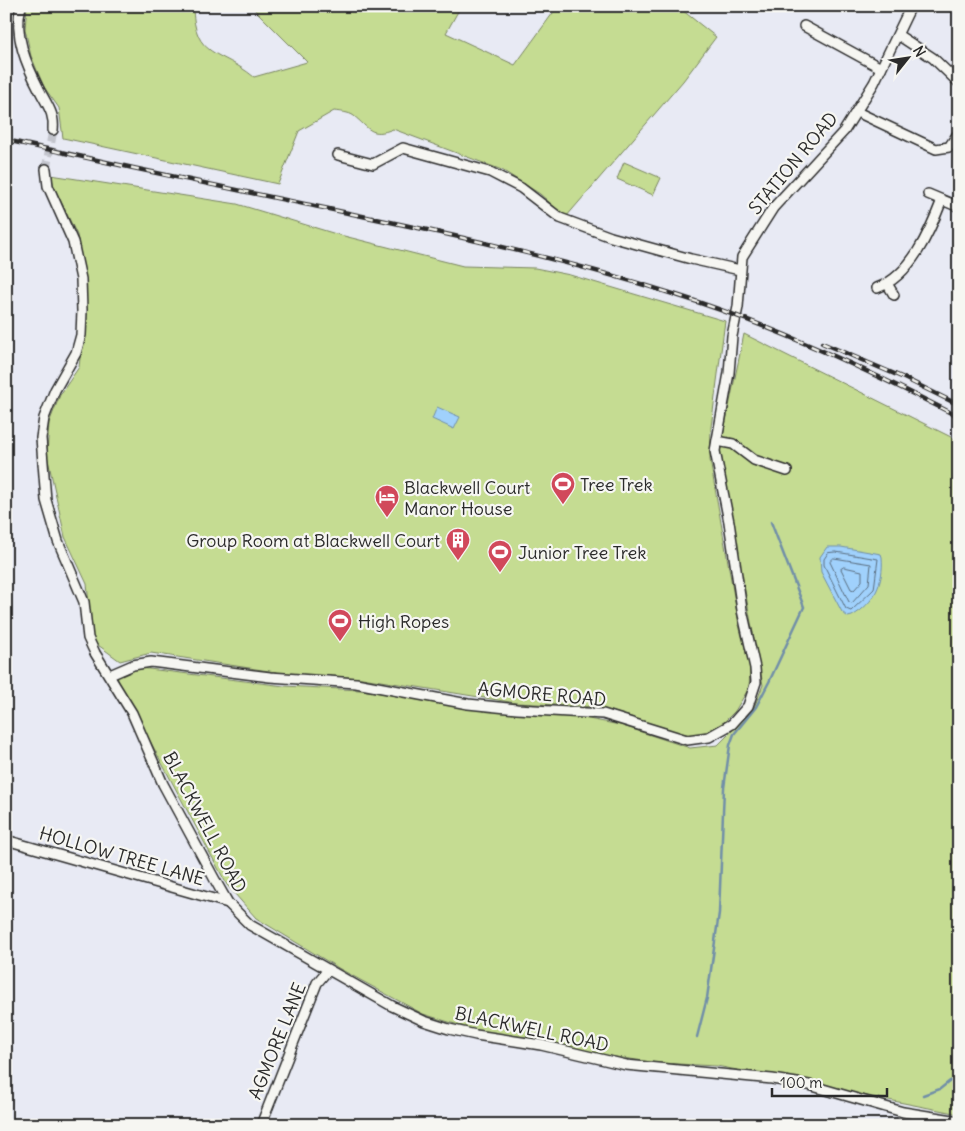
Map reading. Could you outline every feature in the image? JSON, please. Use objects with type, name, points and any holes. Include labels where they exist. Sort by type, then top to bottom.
[{"type":"street","points":[[21,6],[19,26],[24,55],[54,117],[53,130]]},
{"type":"street","name":"STATION ROAD","points":[[734,321],[739,301],[742,257],[748,245],[773,208],[788,190],[834,144],[857,112],[898,35],[911,6]]},
{"type":"street","points":[[804,26],[881,68]]},
{"type":"street","points":[[898,35],[934,58],[959,83]]},
{"type":"street","points":[[857,112],[936,149],[949,147],[957,135]]},
{"type":"street","points":[[338,155],[373,164],[403,148],[490,172],[521,188],[560,218],[611,237],[691,260],[740,270]]},
{"type":"street","name":"BLACKWELL ROAD","points":[[46,170],[48,186],[72,242],[81,279],[82,311],[81,335],[76,353],[56,390],[44,418],[41,438],[46,500],[58,541],[84,602],[88,638],[132,713],[164,784],[228,903],[250,925],[328,971],[424,1021],[476,1036],[541,1045],[626,1065],[772,1079],[809,1085],[903,1112],[959,1121]]},
{"type":"street","points":[[928,194],[959,207]]},
{"type":"street","points":[[877,288],[888,284],[925,243],[942,200]]},
{"type":"street","points":[[888,284],[894,295]]},
{"type":"street","name":"AGMORE ROAD","points":[[110,675],[133,665],[150,662],[270,677],[356,683],[498,707],[602,714],[672,737],[687,740],[709,737],[732,724],[748,706],[756,682],[715,450],[729,373],[734,321]]},
{"type":"street","points":[[717,441],[733,444],[754,460],[787,471]]},
{"type":"street","name":"HOLLOW TREE LANE","points":[[6,840],[228,903]]},
{"type":"street","name":"AGMORE LANE","points":[[261,1125],[317,983],[328,971]]},
{"type":"green space","points":[[27,6],[193,6],[198,36],[204,44],[211,51],[254,77],[307,62],[251,6],[461,6],[446,33],[515,65],[558,6],[677,6],[716,37],[683,81],[566,217],[540,194],[502,170],[393,129],[386,132],[375,132],[367,128],[352,115],[344,112],[334,111],[299,131],[278,184],[63,138],[59,108],[44,87],[31,56],[25,29]]},
{"type":"green space","points":[[624,162],[661,178],[653,195],[617,179]]},
{"type":"green space","points":[[51,175],[237,204],[336,234],[463,266],[535,268],[570,275],[725,321],[711,427],[710,460],[739,625],[750,668],[749,688],[735,711],[721,725],[707,733],[690,735],[666,730],[597,707],[516,703],[362,678],[282,673],[151,653],[120,661],[98,645],[93,645],[87,584],[65,537],[47,455],[49,423],[60,395],[79,367],[84,325],[85,284],[77,235],[54,187]]},
{"type":"green space","points":[[744,334],[959,441],[959,1114],[717,1066],[658,1063],[609,1056],[533,1038],[478,1031],[423,1014],[340,969],[256,918],[227,885],[118,681],[117,673],[133,667],[284,686],[360,690],[524,714],[578,717],[620,725],[690,748],[718,745],[753,710],[763,685],[719,455]]},
{"type":"water","points":[[437,407],[460,417],[454,429],[432,419]]},
{"type":"water","points":[[827,547],[841,547],[881,554],[881,575],[876,591],[867,605],[852,616],[848,617],[842,612],[821,572],[820,557]]},
{"type":"waterway","points":[[697,1037],[707,998],[719,913],[724,788],[730,745],[734,734],[756,707],[804,607],[771,522]]},
{"type":"waterway","points":[[923,1095],[940,1089],[950,1081],[959,1079]]},
{"type":"tunnel","points":[[46,169],[53,130]]},
{"type":"railway","points":[[6,140],[439,233],[532,254],[624,279],[707,305],[781,333],[853,365],[959,417]]},
{"type":"railway","points":[[822,343],[904,378],[959,405]]},
{"type":"place","name":"Tree Trek","points":[[563,505]]},
{"type":"place","name":"Blackwell Court Manor House","points":[[387,518]]},
{"type":"place","name":"Group Room at Blackwell Court","points":[[458,561]]},
{"type":"place","name":"Junior Tree Trek","points":[[500,573]]},
{"type":"place","name":"High Ropes","points":[[340,642]]}]
